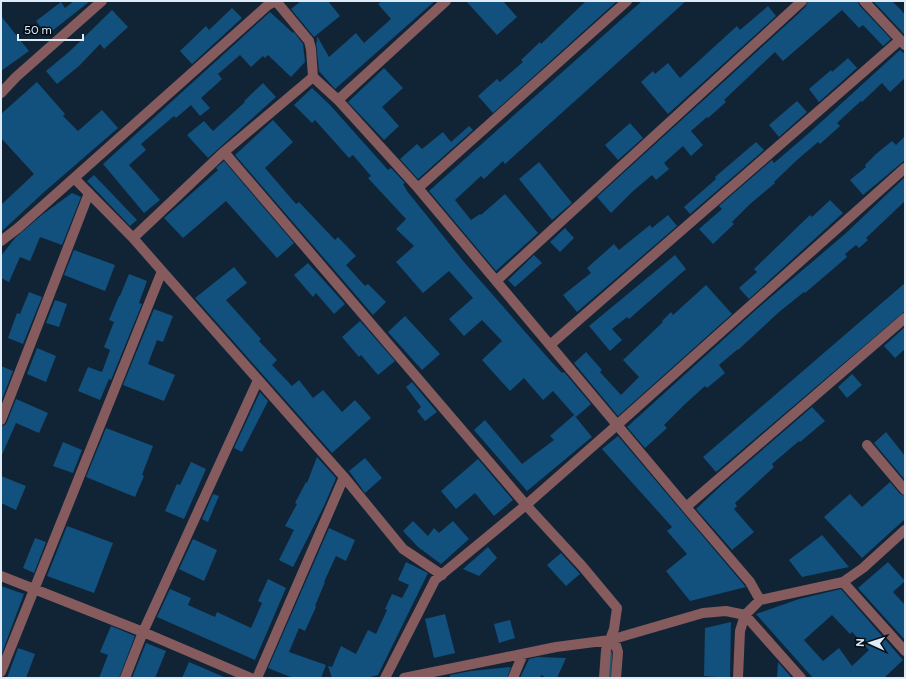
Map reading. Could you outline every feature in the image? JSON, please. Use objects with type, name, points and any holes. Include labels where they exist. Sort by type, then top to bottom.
[{"type":"street","points":[[1,93],[16,77],[102,1]]},
{"type":"street","points":[[1,242],[268,5],[276,1],[309,41],[313,77],[338,100],[418,188],[750,582],[760,600]]},
{"type":"street","points":[[338,100],[446,1]]},
{"type":"street","points":[[418,188],[627,1]]},
{"type":"street","points":[[496,281],[802,1]]},
{"type":"street","points":[[550,345],[903,43],[864,1]]},
{"type":"street","points":[[133,238],[224,152],[313,77]]},
{"type":"street","points":[[224,152],[526,505],[582,566],[617,608],[612,639],[606,650],[604,678]]},
{"type":"street","points":[[385,678],[435,580],[526,505],[905,168]]},
{"type":"street","points":[[74,178],[133,238],[344,477],[403,549],[442,575]]},
{"type":"street","points":[[1,420],[89,193]]},
{"type":"street","points":[[1,672],[162,271]]},
{"type":"street","points":[[686,507],[905,318]]},
{"type":"street","points":[[125,678],[143,632],[258,380]]},
{"type":"street","points":[[867,445],[905,490]]},
{"type":"street","points":[[257,678],[344,477]]},
{"type":"street","points":[[738,678],[740,631],[745,614],[760,600],[842,582],[863,568],[905,530]]},
{"type":"street","points":[[1,576],[143,632],[251,678]]},
{"type":"street","points":[[842,582],[905,651]]},
{"type":"street","points":[[404,678],[556,647],[612,639],[704,613],[726,611],[745,614],[801,678]]},
{"type":"street","points":[[612,639],[618,652],[616,678]]},
{"type":"street","points":[[513,678],[523,654]]},
{"type":"building","points":[[74,1],[90,1],[47,35],[36,21],[61,2],[65,8]]},
{"type":"building","points":[[301,1],[328,1],[340,16],[314,37],[291,9]]},
{"type":"building","points":[[382,1],[435,1],[335,89],[319,71],[316,42],[317,43],[317,36],[329,57],[356,33],[364,43],[391,19],[378,4]]},
{"type":"building","points":[[466,1],[503,1],[517,17],[497,35]]},
{"type":"building","points":[[586,1],[617,1],[493,113],[478,96],[497,79],[500,82],[523,62],[521,60],[540,42],[541,44]]},
{"type":"building","points":[[642,1],[686,1],[505,164],[503,161],[484,179],[481,176],[455,200],[471,220],[480,214],[481,215],[505,194],[538,233],[496,271],[429,191]]},
{"type":"building","points":[[808,1],[858,1],[859,5],[891,39],[883,46],[863,25],[859,28],[842,10],[783,61],[775,52],[724,100],[726,102],[691,131],[703,145],[691,156],[683,146],[664,163],[669,169],[656,180],[652,175],[611,213],[597,197],[797,15],[806,6]]},
{"type":"building","points":[[873,1],[892,1],[901,10],[905,15],[905,35]]},
{"type":"building","points":[[768,6],[776,16],[668,114],[641,82],[653,71],[655,74],[668,63],[680,78],[737,26],[740,30]]},
{"type":"building","points":[[232,8],[242,18],[192,64],[180,51],[206,26],[209,30]]},
{"type":"building","points":[[112,10],[128,27],[104,49],[100,44],[79,66],[57,84],[46,71],[70,51]]},
{"type":"building","points":[[270,12],[293,33],[294,32],[303,44],[305,62],[291,77],[268,55],[265,58],[263,56],[251,67],[240,55],[218,74],[222,79],[201,98],[210,108],[200,116],[191,105],[176,118],[174,116],[141,144],[146,150],[129,165],[160,200],[144,213],[103,164]]},
{"type":"building","points":[[1,16],[29,51],[1,71]]},
{"type":"building","points":[[900,50],[905,54],[905,78],[890,92],[882,83],[862,102],[861,101],[837,123],[840,126],[820,144],[818,142],[797,160],[774,182],[775,183],[750,204],[732,222],[734,224],[713,244],[699,229],[722,209],[719,206],[772,160],[774,163],[809,133]]},
{"type":"building","points":[[848,58],[857,68],[819,102],[809,89]]},
{"type":"building","points":[[384,68],[403,88],[382,107],[399,126],[384,140],[348,102]]},
{"type":"building","points":[[37,82],[65,114],[63,116],[78,131],[102,110],[118,128],[43,193],[1,232],[1,205],[34,174],[1,138],[1,114]]},
{"type":"building","points":[[263,83],[276,97],[208,158],[187,135],[204,121],[213,131],[245,102],[244,101]]},
{"type":"building","points":[[312,88],[330,105],[388,170],[391,168],[405,183],[403,184],[407,191],[464,262],[548,358],[562,373],[564,372],[591,404],[576,417],[553,391],[543,400],[524,378],[510,391],[482,360],[502,341],[482,320],[464,336],[449,319],[473,298],[449,271],[423,293],[396,262],[414,246],[396,229],[406,219],[368,178],[371,176],[353,155],[349,158],[315,120],[312,123],[294,105]]},
{"type":"building","points":[[797,101],[807,112],[779,137],[769,125]]},
{"type":"building","points":[[273,120],[293,142],[265,168],[296,204],[299,202],[335,240],[338,237],[356,256],[346,265],[365,286],[368,284],[386,302],[373,315],[235,155]]},
{"type":"building","points":[[630,123],[643,138],[618,160],[605,145]]},
{"type":"building","points":[[469,126],[473,130],[418,179],[400,159],[417,144],[422,149],[443,132],[451,142]]},
{"type":"building","points":[[905,136],[905,160],[863,195],[850,180],[866,167],[865,165],[876,154],[892,141],[896,145]]},
{"type":"building","points":[[756,142],[764,150],[690,214],[684,207],[716,179],[715,177]]},
{"type":"building","points":[[224,161],[294,243],[277,258],[226,201],[183,238],[164,218],[218,170],[216,168]]},
{"type":"building","points":[[539,162],[572,203],[552,220],[519,179]]},
{"type":"building","points":[[94,175],[137,220],[130,226],[87,181]]},
{"type":"building","points":[[905,177],[905,201],[866,238],[868,240],[859,248],[856,245],[845,254],[847,257],[805,293],[804,292],[779,312],[738,350],[719,365],[725,373],[707,388],[705,386],[684,405],[664,425],[667,428],[645,448],[627,427],[758,308],[845,234]]},
{"type":"building","points":[[72,193],[81,197],[62,245],[40,237],[30,261],[20,257],[9,282],[1,278],[1,256],[15,238],[43,214]]},
{"type":"building","points":[[830,200],[843,213],[749,299],[739,288],[757,272],[754,269],[810,215],[812,217]]},
{"type":"building","points":[[668,215],[677,226],[577,312],[563,295],[591,273],[587,268],[614,244],[619,250],[650,225],[652,228]]},
{"type":"building","points":[[565,228],[574,238],[560,252],[550,242]]},
{"type":"building","points":[[74,250],[115,265],[105,291],[64,275]]},
{"type":"building","points":[[534,255],[542,263],[515,287],[508,280]]},
{"type":"building","points":[[675,255],[686,269],[629,319],[627,317],[612,329],[622,340],[610,351],[589,326]]},
{"type":"building","points":[[308,263],[345,304],[334,314],[316,293],[313,297],[294,275]]},
{"type":"building","points":[[234,267],[247,283],[226,300],[261,339],[259,341],[277,360],[272,365],[292,386],[299,380],[313,398],[323,390],[342,412],[355,400],[371,418],[332,453],[195,298]]},
{"type":"building","points":[[129,274],[147,281],[139,303],[142,304],[111,380],[109,379],[100,400],[78,391],[88,367],[102,372],[110,350],[104,347],[114,322],[109,320]]},
{"type":"building","points":[[905,283],[905,311],[716,472],[703,457]]},
{"type":"building","points":[[706,285],[732,314],[618,416],[574,363],[586,352],[602,370],[600,372],[621,395],[639,377],[623,360],[663,322],[662,321],[671,312],[673,315]]},
{"type":"building","points":[[29,292],[42,297],[23,344],[8,338],[17,313],[20,314]]},
{"type":"building","points":[[55,300],[67,304],[59,327],[46,323]]},
{"type":"building","points":[[154,309],[173,316],[163,342],[157,340],[148,364],[175,375],[164,401],[123,385]]},
{"type":"building","points":[[405,316],[440,354],[422,370],[388,332]]},
{"type":"building","points":[[360,321],[395,361],[378,375],[361,355],[359,357],[342,337]]},
{"type":"building","points":[[905,327],[905,349],[895,358],[884,346]]},
{"type":"building","points":[[37,348],[56,356],[46,382],[27,374]]},
{"type":"building","points":[[1,366],[13,371],[1,402]]},
{"type":"building","points":[[852,374],[862,385],[847,398],[838,387]]},
{"type":"building","points":[[412,382],[437,412],[425,421],[417,411],[421,407],[406,387]]},
{"type":"building","points":[[260,392],[268,401],[242,452],[234,448]]},
{"type":"building","points":[[16,399],[48,413],[39,433],[16,423],[1,457],[1,426],[5,425],[7,422]]},
{"type":"building","points":[[812,407],[825,421],[772,464],[774,467],[735,503],[737,506],[734,509],[754,532],[732,550],[696,509]]},
{"type":"building","points":[[574,415],[592,437],[527,491],[474,430],[485,420],[522,464],[554,440],[550,436]]},
{"type":"building","points":[[106,428],[153,446],[142,475],[144,476],[135,497],[86,477]]},
{"type":"building","points":[[886,432],[905,456],[905,480],[874,443]]},
{"type":"building","points":[[618,436],[746,587],[690,601],[666,571],[687,554],[667,531],[672,527],[602,449]]},
{"type":"building","points":[[63,442],[82,450],[73,473],[53,466]]},
{"type":"building","points":[[317,457],[336,478],[324,506],[293,567],[279,560],[294,530],[285,526],[297,504],[295,503],[306,482],[307,483]]},
{"type":"building","points":[[365,458],[382,478],[365,493],[349,471]]},
{"type":"building","points":[[478,459],[513,500],[494,516],[475,493],[456,509],[441,491]]},
{"type":"building","points":[[191,462],[206,469],[184,519],[165,511],[177,484],[180,485]]},
{"type":"building","points":[[1,476],[26,486],[16,510],[1,503]]},
{"type":"building","points":[[890,482],[900,494],[905,496],[905,519],[862,558],[824,517],[850,494],[862,507]]},
{"type":"building","points":[[213,494],[219,496],[208,522],[202,519]]},
{"type":"building","points":[[413,521],[428,536],[434,528],[439,533],[453,521],[469,539],[441,564],[418,547],[403,531]]},
{"type":"building","points":[[67,526],[113,543],[94,593],[47,576]]},
{"type":"building","points":[[329,528],[355,540],[346,561],[336,556],[305,631],[299,628],[289,652],[326,665],[321,678],[293,678],[268,668]]},
{"type":"building","points":[[822,535],[849,567],[802,577],[789,560]]},
{"type":"building","points":[[35,538],[46,542],[34,573],[23,568]]},
{"type":"building","points":[[193,539],[217,550],[204,581],[179,569]]},
{"type":"building","points":[[488,547],[497,558],[479,576],[463,569]]},
{"type":"building","points":[[561,553],[580,574],[566,586],[547,565]]},
{"type":"building","points":[[406,562],[428,573],[378,675],[366,678],[332,678],[328,666],[332,667],[341,646],[356,654],[368,630],[376,634],[387,610],[385,609],[392,594],[402,598],[409,585],[398,580]]},
{"type":"building","points":[[888,562],[905,581],[893,592],[905,605],[905,640],[858,588]]},
{"type":"building","points":[[268,579],[286,588],[255,660],[157,617],[170,589],[191,598],[188,605],[215,617],[217,612],[251,628],[262,603],[258,601]]},
{"type":"building","points":[[1,586],[24,594],[2,653],[1,653]]},
{"type":"building","points":[[841,589],[903,660],[884,678],[813,678],[756,614],[799,599]],"holes":[[[832,615],[850,634],[852,632],[869,650],[852,666],[839,648],[823,661],[804,640]]]},
{"type":"building","points":[[445,614],[455,653],[434,658],[425,619]]},
{"type":"building","points":[[510,620],[515,638],[499,643],[494,624]]},
{"type":"building","points":[[731,622],[730,678],[704,676],[705,628]]},
{"type":"building","points":[[111,626],[135,636],[119,678],[99,678],[108,655],[100,652]]},
{"type":"building","points":[[146,643],[166,651],[155,678],[132,678]]},
{"type":"building","points":[[18,648],[35,654],[26,678],[7,678]]},
{"type":"building","points":[[538,657],[566,658],[557,678],[547,678],[541,675],[540,678],[520,678],[529,659]]},
{"type":"building","points":[[189,662],[210,671],[226,678],[182,678]]},
{"type":"building","points":[[778,662],[792,678],[777,678]]},
{"type":"building","points":[[511,667],[507,678],[450,678],[450,675],[471,671]]},
{"type":"waterway","points":[[610,678],[611,653]]}]
